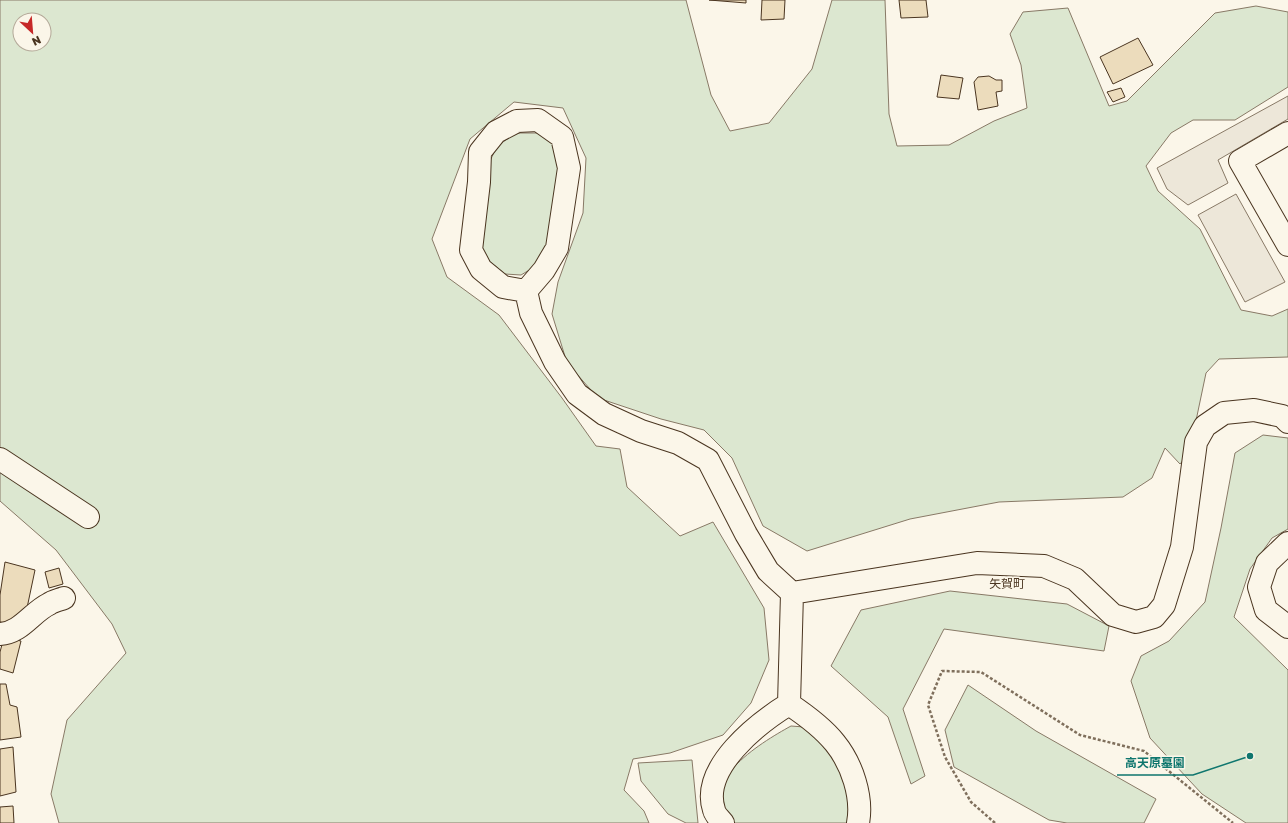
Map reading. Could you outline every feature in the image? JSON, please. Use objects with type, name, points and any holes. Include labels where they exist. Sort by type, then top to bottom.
[{"type":"street","points":[[538,120],[562,137],[569,168],[557,248],[544,270],[526,291],[503,287],[481,269],[471,250],[479,182],[480,152],[496,132],[503,128],[517,121],[538,120]]},
{"type":"street","points":[[1288,133],[1240,161],[1288,245]]},
{"type":"street","points":[[526,291],[531,313],[555,362],[577,394],[604,414],[641,431],[678,444],[708,460],[746,534],[768,571],[792,593],[789,704]]},
{"type":"street","points":[[792,593],[977,563],[1044,566],[1076,579],[1113,615],[1136,622],[1154,617],[1164,605],[1182,547],[1196,442],[1205,426],[1224,413],[1254,410],[1282,416],[1288,422]]},
{"type":"street","points":[[0,459],[88,517]]},
{"type":"street","points":[[1288,543],[1267,563],[1259,586],[1266,610],[1288,627]]},
{"type":"street","points":[[0,634],[12,631],[28,622],[48,604],[64,598]]},
{"type":"street","points":[[723,823],[714,811],[711,793],[721,765],[742,740],[763,721],[789,704]]},
{"type":"street","points":[[789,704],[802,713],[836,743],[855,778],[861,810],[858,823]]},
{"type":"path","points":[[995,823],[971,802],[945,757],[928,705],[942,671],[981,672],[1080,735],[1144,751],[1233,823]]},
{"type":"green space","points":[[0,0],[686,0],[711,95],[730,131],[769,123],[812,69],[832,0],[885,0],[889,114],[897,146],[949,145],[994,121],[1027,108],[1021,65],[1010,34],[1023,12],[1068,8],[1109,106],[1127,101],[1215,13],[1256,6],[1288,12],[1288,87],[1235,120],[1193,120],[1171,133],[1146,166],[1158,191],[1200,229],[1241,310],[1272,316],[1288,309],[1288,357],[1219,359],[1206,373],[1189,454],[1180,464],[1165,448],[1152,478],[1123,497],[999,502],[910,519],[807,551],[763,526],[732,458],[704,430],[661,419],[598,398],[567,363],[552,314],[558,282],[583,213],[586,158],[563,108],[514,102],[470,139],[432,239],[447,277],[499,315],[562,398],[596,446],[620,449],[627,487],[680,536],[713,522],[764,608],[769,660],[751,703],[723,735],[670,753],[633,759],[624,790],[644,811],[649,823],[59,823],[51,794],[67,720],[126,653],[112,624],[56,550],[0,501]]},
{"type":"green space","points":[[516,133],[538,133],[556,146],[560,163],[546,252],[531,269],[521,275],[505,274],[489,261],[481,246],[490,161],[497,146]]},
{"type":"green space","points":[[1263,435],[1288,438],[1288,529],[1272,538],[1250,569],[1234,617],[1288,670],[1288,823],[1246,823],[1202,794],[1150,738],[1131,681],[1141,656],[1169,641],[1205,602],[1235,453]]},
{"type":"green space","points":[[950,591],[1067,604],[1109,626],[1104,651],[944,629],[903,709],[925,776],[911,784],[888,717],[831,666],[861,610]]},
{"type":"green space","points":[[968,685],[1036,731],[1156,799],[1144,823],[1067,823],[1049,820],[954,767],[945,730]]},
{"type":"green space","points":[[791,726],[804,727],[827,748],[843,771],[853,823],[735,823],[723,809],[720,795],[724,781],[734,767],[763,743]]},
{"type":"green space","points":[[692,760],[698,823],[686,823],[668,814],[641,781],[638,763]]},
{"type":"shaded area","points":[[1288,96],[1288,119],[1218,160],[1228,183],[1188,205],[1167,189],[1157,168]]},
{"type":"shaded area","points":[[1236,194],[1285,282],[1245,302],[1198,215]]},
{"type":"building","points":[[709,0],[746,0],[746,3]]},
{"type":"building","points":[[762,0],[785,0],[784,19],[761,20]]},
{"type":"building","points":[[899,0],[926,0],[928,17],[901,18]]},
{"type":"building","points":[[1138,38],[1153,65],[1113,84],[1100,57]]},
{"type":"building","points":[[941,75],[963,78],[959,99],[937,97]]},
{"type":"building","points":[[989,76],[996,80],[1002,80],[1002,91],[996,92],[998,106],[978,110],[974,82],[978,77]]},
{"type":"building","points":[[1121,88],[1125,97],[1113,102],[1107,92]]},
{"type":"building","points":[[5,562],[35,570],[27,608],[6,623],[0,622],[0,595]]},
{"type":"building","points":[[59,568],[63,584],[49,588],[45,572]]},
{"type":"building","points":[[4,637],[21,641],[13,673],[0,669],[0,652]]},
{"type":"building","points":[[0,684],[6,684],[10,705],[17,707],[21,737],[0,740]]},
{"type":"building","points":[[13,747],[16,792],[0,796],[0,749]]},
{"type":"building","points":[[13,806],[14,823],[0,823],[0,807]]},
{"type":"place","name":"高天原墓園","points":[[1250,756]]},
{"type":"district","name":"矢賀町","points":[[1007,584]]}]
